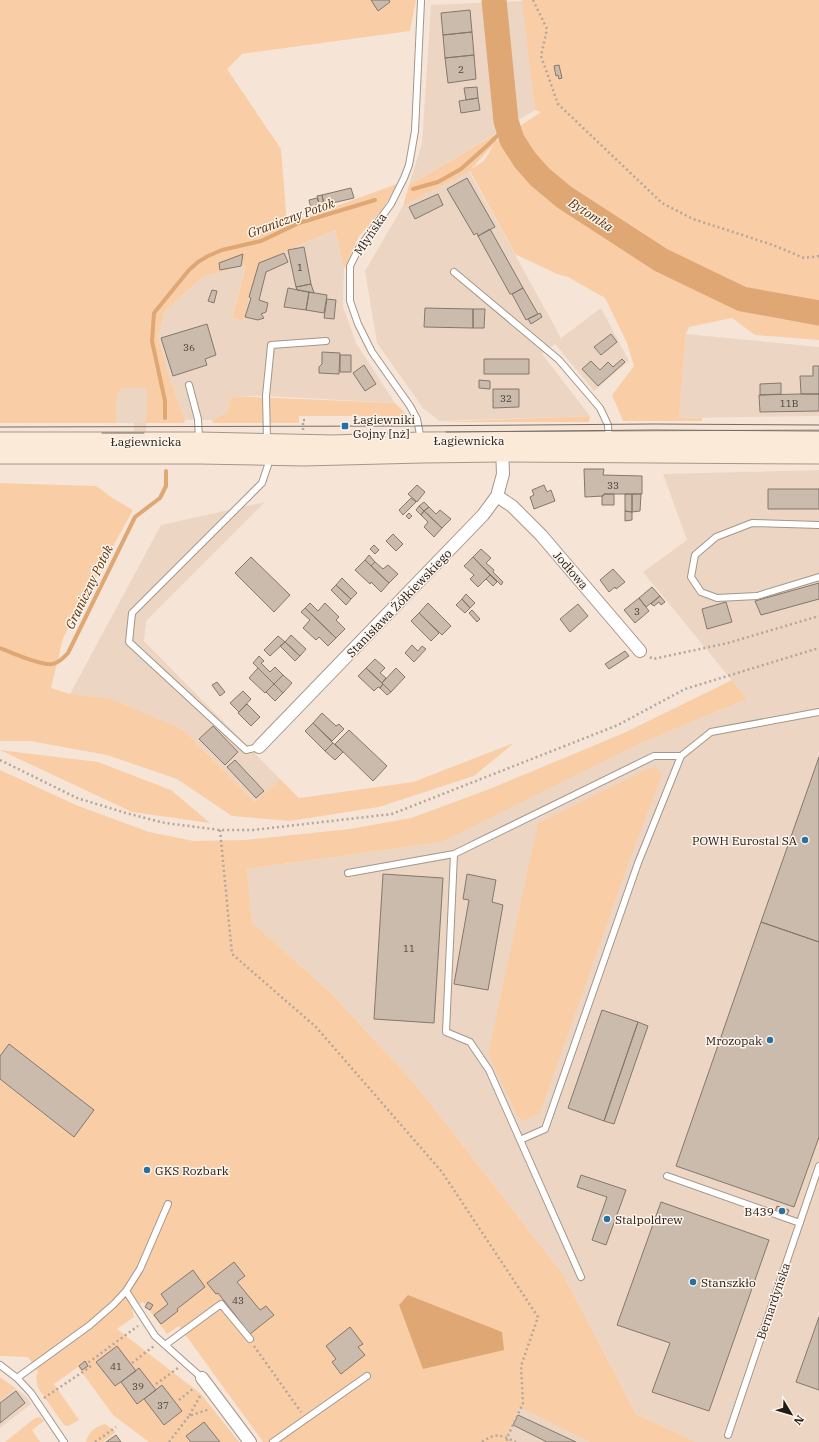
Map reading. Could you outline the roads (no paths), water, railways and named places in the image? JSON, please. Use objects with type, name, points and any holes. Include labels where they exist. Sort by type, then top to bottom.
[{"type":"main road","name":"Łagiewnicka","points":[[0,441],[267,449],[333,444],[422,447],[609,446],[819,439]]},
{"type":"main road","name":"Łagiewnicka","points":[[609,446],[819,455]]},
{"type":"main road","name":"Łagiewnicka","points":[[0,455],[199,448]]},
{"type":"street","name":"Stanisława Żółkiewskiego","points":[[259,747],[483,515],[496,496],[503,474],[502,447]]},
{"type":"street","name":"Jodłowa","points":[[496,496],[512,506],[541,535],[640,651]]},
{"type":"street","points":[[204,1380],[250,1442]]},
{"type":"lane","name":"Młyńska","points":[[422,1],[414,131],[408,165],[404,178],[391,204],[359,248],[350,266],[350,301],[358,324],[372,352],[410,406],[417,419],[422,447]]},
{"type":"lane","points":[[454,272],[560,360],[600,408],[608,425],[609,446]]},
{"type":"lane","points":[[259,747],[246,750],[129,642],[132,612],[262,483],[268,465],[266,396],[271,345],[326,341]]},
{"type":"lane","points":[[189,385],[198,419],[199,448]]},
{"type":"lane","points":[[819,525],[752,523],[716,536],[695,555],[691,576],[701,592],[717,598],[757,596],[819,577]]},
{"type":"lane","points":[[520,1140],[544,1129],[638,863],[681,756],[711,732],[819,712]]},
{"type":"lane","points":[[348,873],[454,854],[654,756],[681,756]]},
{"type":"lane","points":[[454,854],[446,1032],[470,1042],[489,1070],[581,1277]]},
{"type":"lane","name":"Bernardyńska","points":[[728,1435],[819,1166]]},
{"type":"lane","points":[[667,1176],[800,1223]]},
{"type":"lane","points":[[17,1378],[90,1325],[114,1304],[126,1291],[140,1269],[168,1204]]},
{"type":"lane","points":[[126,1291],[155,1336],[204,1380]]},
{"type":"lane","points":[[163,1343],[221,1304],[250,1339]]},
{"type":"lane","points":[[0,1365],[17,1378],[37,1403],[64,1442]]},
{"type":"lane","points":[[273,1442],[367,1376]]},
{"type":"waterway","name":"Bytomka","points":[[494,0],[506,121],[512,140],[525,160],[540,177],[564,197],[661,260],[742,299],[819,313]]},
{"type":"waterway","name":"Graniczny Potok","points":[[413,189],[438,182],[461,169],[498,135],[506,121]]},
{"type":"waterway","name":"Graniczny Potok","points":[[165,418],[165,401],[152,341],[154,313],[189,270],[198,262],[222,250],[261,241],[299,223],[375,200]]},
{"type":"waterway","name":"Graniczny Potok","points":[[0,648],[26,659],[47,664],[52,664],[61,660],[68,653],[135,517],[160,498],[166,486],[166,471]]},
{"type":"tram line","points":[[0,427],[654,424],[819,425]]},
{"type":"tram line","points":[[446,432],[654,430],[819,431]]},
{"type":"tram line","points":[[102,433],[144,433]]},
{"type":"place","name":"Łagiewniki Gojny [nż]","points":[[345,426]]},
{"type":"place","name":"POWH Eurostal SA","points":[[805,840]]},
{"type":"place","name":"Mrozopak","points":[[770,1040]]},
{"type":"place","name":"GKS Rozbark","points":[[147,1170]]},
{"type":"place","name":"B439","points":[[782,1211]]},
{"type":"place","name":"Stalpoldrew","points":[[607,1219]]},
{"type":"place","name":"Stanszkło","points":[[693,1282]]}]
